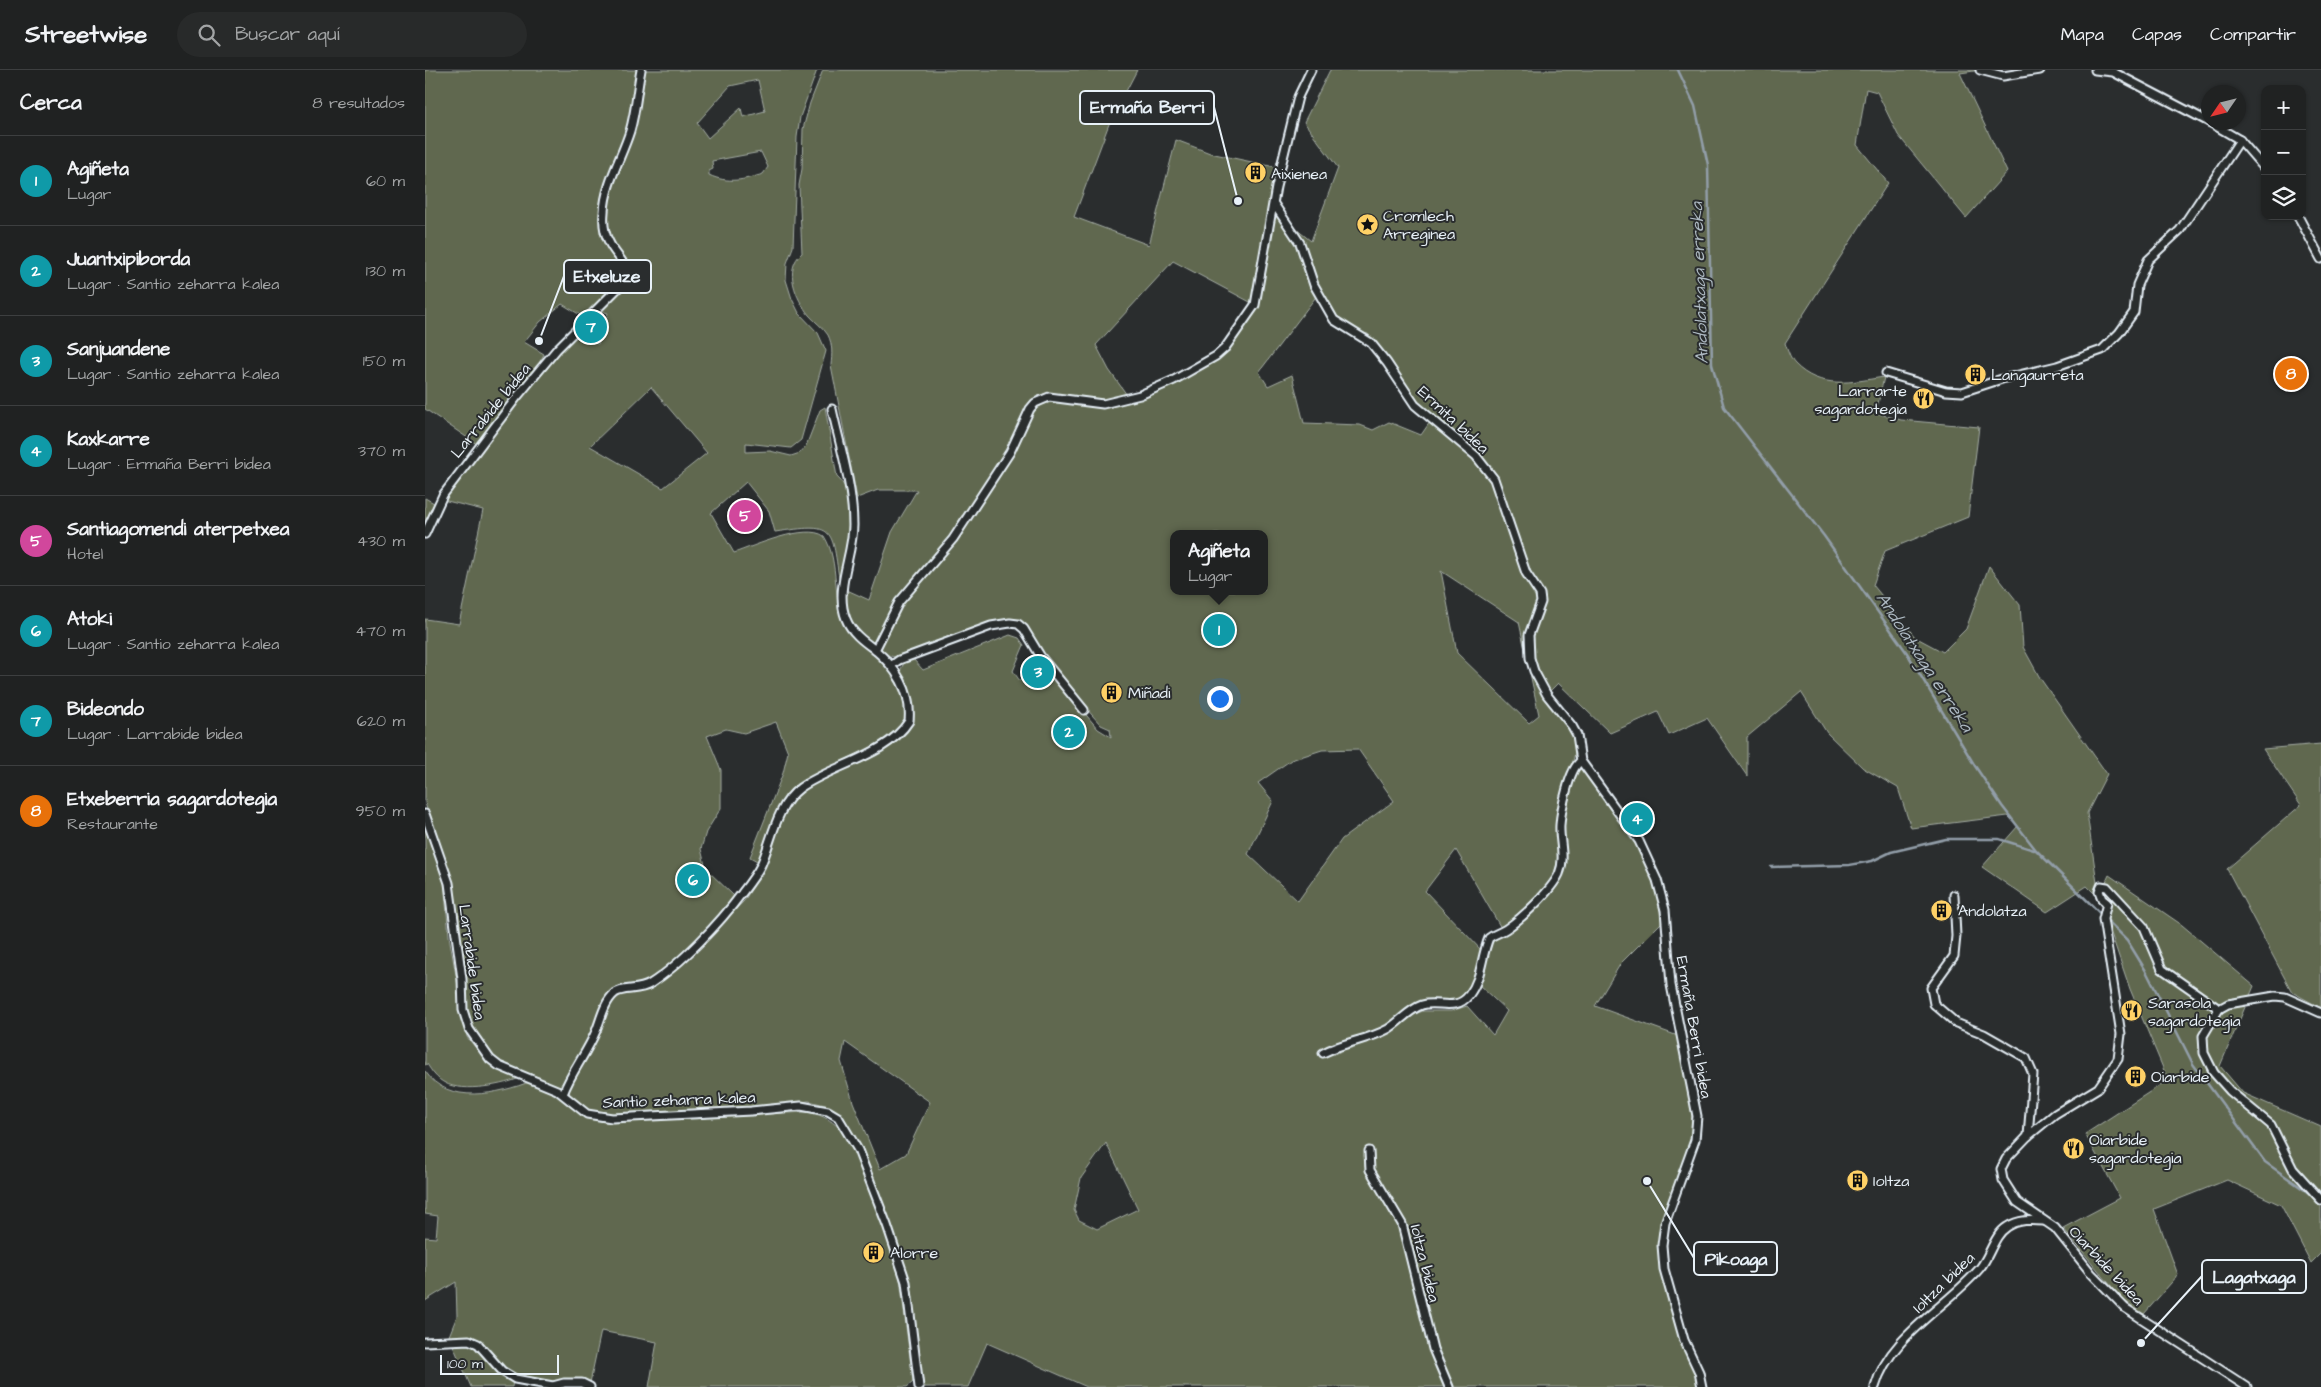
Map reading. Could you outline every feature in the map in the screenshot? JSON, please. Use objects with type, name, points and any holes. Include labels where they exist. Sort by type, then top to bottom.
[{"type":"street","name":"Larrabide bidea","points":[[425,534],[443,495],[517,397],[557,349],[624,282],[627,273],[625,265],[609,243],[604,223],[604,210],[606,195],[630,132],[641,70]]},
{"type":"street","points":[[875,650],[899,602],[953,539],[1010,452],[1030,409],[1035,403],[1049,398],[1103,404],[1140,396],[1174,380],[1216,356],[1225,348],[1255,304],[1281,164],[1298,97],[1311,70]]},
{"type":"street","points":[[1980,70],[2003,76],[2040,70]]},
{"type":"street","points":[[2095,70],[2113,72],[2201,118]]},
{"type":"street","points":[[2223,130],[2240,140],[2261,164]]},
{"type":"street","points":[[1886,373],[1946,391],[1962,392],[2002,379],[2057,366],[2102,350],[2119,334],[2134,312],[2137,285],[2148,260],[2180,230],[2240,140]]},
{"type":"street","name":"Ermita bidea","points":[[1275,204],[1300,243],[1314,285],[1327,311],[1341,326],[1371,343],[1387,362],[1415,405],[1476,456],[1493,479],[1526,573],[1540,594],[1541,602],[1529,635],[1530,658],[1534,672],[1547,695],[1577,735],[1581,761]]},
{"type":"street","points":[[2300,220],[2321,259]]},
{"type":"street","points":[[563,1094],[588,1048],[612,996],[623,990],[631,990],[649,985],[671,969],[736,901],[761,865],[780,813],[799,788],[869,753],[904,729],[909,721],[908,701],[903,686],[891,665],[853,631],[846,621],[842,607],[842,588],[853,526],[850,494],[833,409]]},
{"type":"street","points":[[891,665],[899,660],[991,626],[1001,623],[1018,624],[1024,629],[1041,657],[1084,710]]},
{"type":"street","points":[[1323,1053],[1338,1045],[1383,1031],[1424,1005],[1450,1006],[1457,1004],[1468,996],[1478,977],[1489,938],[1505,930],[1545,894],[1559,874],[1563,854],[1560,834],[1562,808],[1574,769],[1581,761]]},
{"type":"street","name":"Ermaña Berri bidea","points":[[1581,761],[1639,841],[1657,880],[1665,910],[1671,986],[1697,1116],[1695,1140],[1665,1223],[1662,1244],[1664,1269],[1670,1292],[1686,1346],[1699,1372],[1701,1387]]},
{"type":"street","name":"Larrabide bidea","points":[[425,814],[449,883],[462,979],[463,1010],[469,1029],[478,1045],[499,1066],[538,1081],[563,1094]]},
{"type":"street","name":"Oiarbide bidea","points":[[2219,1009],[2162,969],[2144,927],[2107,887],[2101,886],[2099,890],[2107,903],[2103,919],[2121,1034],[2118,1059],[2098,1088],[2055,1114],[2027,1136],[2006,1159],[2001,1169],[2003,1180],[2017,1202],[2055,1228],[2091,1273],[2125,1308],[2247,1387]]},
{"type":"street","points":[[1954,894],[1956,936],[1954,956],[1931,988],[1934,1004],[1957,1022],[1984,1034],[2026,1058],[2033,1074],[2027,1136]]},
{"type":"street","points":[[2321,1013],[2296,1001],[2275,996],[2228,1004],[2219,1009],[2203,1036],[2204,1054],[2221,1082],[2271,1125],[2293,1169],[2321,1200]]},
{"type":"street","name":"Santio zeharra kalea","points":[[563,1094],[587,1114],[612,1118],[751,1112],[801,1106],[829,1110],[838,1117],[858,1150],[887,1225],[906,1282],[919,1387]]},
{"type":"street","name":"Ioltza bidea","points":[[1369,1151],[1370,1170],[1402,1224],[1433,1349],[1449,1387]]},
{"type":"street","name":"Ioltza bidea","points":[[1875,1387],[1883,1365],[1905,1337],[1971,1278],[1989,1257],[2002,1231],[2023,1220],[2045,1221]]},
{"type":"street","points":[[425,1342],[469,1340],[478,1344],[502,1371],[515,1379],[553,1386],[564,1383],[581,1383],[590,1387]]},
{"type":"green space","points":[[425,70],[817,70],[800,117],[797,137],[793,247],[787,263],[786,280],[799,313],[818,333],[826,351],[801,440],[791,448],[746,443],[746,452],[770,451],[791,456],[800,453],[806,446],[820,410],[825,407],[837,477],[845,486],[849,499],[850,528],[840,585],[835,551],[832,540],[827,533],[820,529],[810,528],[775,532],[769,511],[746,482],[711,513],[734,553],[793,534],[805,532],[824,536],[832,558],[842,617],[855,638],[886,665],[898,682],[906,708],[901,729],[866,750],[822,771],[821,779],[887,745],[907,726],[912,715],[900,671],[904,663],[913,659],[923,670],[1010,635],[1019,638],[1024,645],[1013,671],[1020,681],[1026,675],[1037,684],[1049,671],[1098,729],[1111,737],[1110,729],[1101,725],[1041,654],[1027,627],[1021,622],[1009,619],[993,622],[895,657],[889,656],[869,642],[856,629],[848,617],[846,607],[847,590],[869,600],[892,532],[917,490],[878,490],[857,498],[831,365],[831,342],[826,332],[811,318],[804,308],[793,284],[793,267],[802,253],[799,185],[802,169],[803,129],[810,103],[823,70],[1137,70],[1109,124],[1074,217],[1149,245],[1176,140],[1210,153],[1275,167],[1252,303],[1173,261],[1096,345],[1109,370],[1132,402],[1174,384],[1215,360],[1227,350],[1257,307],[1276,213],[1311,241],[1338,168],[1304,122],[1330,70],[1981,70],[1960,73],[2007,172],[1966,218],[1898,135],[1877,92],[1866,89],[1857,145],[1888,183],[1785,343],[1790,357],[1795,364],[1815,378],[1826,381],[1848,382],[1884,377],[1876,413],[1901,420],[1979,427],[1968,517],[1885,551],[1873,585],[1915,637],[1943,652],[1966,629],[1989,566],[2020,605],[2023,647],[2040,678],[2107,774],[2087,813],[2099,897],[2109,875],[2182,925],[2254,986],[2220,1066],[2243,1093],[2321,1127],[2321,1253],[2311,1263],[2281,1205],[2227,1180],[2154,1209],[2178,1275],[2144,1314],[2122,1299],[2063,1228],[2120,1198],[2085,1134],[2168,1080],[2130,989],[2099,898],[2087,886],[2047,912],[1982,867],[2018,826],[2008,816],[1911,828],[1898,788],[1863,768],[1827,733],[1801,692],[1747,737],[1747,776],[1707,718],[1669,735],[1658,712],[1610,733],[1558,683],[1544,697],[1568,725],[1574,741],[1575,753],[1557,825],[1560,855],[1552,880],[1543,892],[1501,928],[1456,850],[1425,891],[1482,951],[1475,976],[1467,993],[1454,1002],[1431,1001],[1415,1006],[1390,1025],[1326,1047],[1326,1055],[1345,1047],[1380,1037],[1410,1016],[1423,1011],[1451,1011],[1467,1006],[1493,1035],[1507,1011],[1478,984],[1487,946],[1492,940],[1505,933],[1546,896],[1557,882],[1565,856],[1562,832],[1564,812],[1576,772],[1582,768],[1624,829],[1637,843],[1656,887],[1662,922],[1621,963],[1595,1006],[1678,1036],[1692,1111],[1691,1141],[1688,1155],[1662,1222],[1659,1245],[1661,1269],[1667,1294],[1684,1347],[1696,1375],[1698,1387],[1453,1387],[1435,1348],[1407,1230],[1390,1194],[1372,1168],[1372,1151],[1367,1149],[1364,1155],[1365,1167],[1393,1210],[1400,1229],[1432,1351],[1447,1387],[1087,1387],[987,1343],[968,1387],[923,1387],[916,1351],[908,1279],[889,1221],[851,1130],[843,1116],[829,1106],[809,1101],[771,1106],[617,1116],[590,1112],[578,1105],[570,1095],[568,1088],[589,1055],[611,1003],[623,993],[652,987],[674,972],[744,901],[762,872],[759,862],[750,857],[783,773],[788,752],[776,722],[744,733],[726,729],[707,736],[721,770],[721,808],[706,832],[701,849],[706,869],[734,896],[694,943],[659,975],[640,984],[614,988],[607,998],[580,1056],[561,1085],[557,1087],[505,1065],[491,1056],[479,1043],[467,1016],[465,980],[452,904],[453,888],[425,803],[425,619],[459,624],[483,510],[443,500],[522,394],[572,335],[598,344],[608,313],[598,310],[629,278],[621,278],[611,290],[582,316],[562,304],[540,322],[524,342],[544,354],[537,368],[478,445],[425,409]],"holes":[[[758,80],[765,111],[743,117],[741,108],[708,138],[697,123],[730,86]],[[761,152],[768,167],[763,174],[749,178],[729,180],[709,175],[709,171],[713,169],[712,161]],[[1318,294],[1341,328],[1368,334],[1390,359],[1405,386],[1428,413],[1430,422],[1421,435],[1389,422],[1373,430],[1360,425],[1304,423],[1292,375],[1268,386],[1259,372]],[[651,387],[707,453],[663,488],[590,446]],[[1051,393],[1074,398],[1071,403],[1052,402],[1045,404],[1017,429],[1028,404],[1043,394]],[[962,515],[967,519],[954,542],[950,537]],[[1441,571],[1519,622],[1539,715],[1529,723],[1457,653]],[[1358,749],[1394,801],[1342,839],[1298,901],[1248,854],[1273,801],[1258,783],[1291,760],[1322,750]],[[845,1042],[930,1102],[906,1154],[880,1169],[853,1102],[841,1061]],[[1106,1143],[1138,1209],[1097,1229],[1079,1220],[1074,1210],[1081,1178]]]},
{"type":"green space","points":[[425,498],[434,503],[425,526]]},
{"type":"green space","points":[[2321,744],[2321,1008],[2292,992],[2227,869],[2301,805],[2263,749]]},
{"type":"green space","points":[[425,824],[444,882],[449,936],[467,1037],[484,1058],[496,1067],[522,1077],[515,1080],[484,1087],[453,1086],[445,1083],[427,1064],[425,1065]]},
{"type":"green space","points":[[425,1071],[435,1082],[447,1089],[460,1093],[489,1093],[532,1081],[556,1094],[588,1118],[606,1122],[807,1112],[830,1120],[841,1130],[854,1150],[898,1263],[913,1382],[907,1387],[649,1387],[657,1342],[601,1331],[590,1383],[563,1380],[552,1382],[514,1374],[512,1387],[471,1387],[449,1336],[457,1316],[456,1282],[425,1301],[425,1237],[436,1238],[438,1216],[425,1214]]},
{"type":"waterway","name":"Andolatxaga erreka","points":[[1678,70],[1695,106],[1708,165],[1712,364],[1724,407],[1824,536],[1907,653],[1975,766],[2002,806],[2036,850],[2127,940],[2146,971],[2193,1064],[2265,1162],[2313,1196]]},
{"type":"waterway","points":[[1771,867],[1849,865],[1872,861],[1891,852],[1946,839],[1999,839],[2034,850]]},
{"type":"place","name":"Aixienea","points":[[1255,173]]},
{"type":"place","name":"Ermaña Berri","points":[[1238,201]]},
{"type":"place","name":"Cromlech Arreginea","points":[[1367,224]]},
{"type":"place","name":"Bideondo","points":[[591,327]]},
{"type":"place","name":"Etxeluze","points":[[539,341]]},
{"type":"place","name":"Langaurreta","points":[[1975,374]]},
{"type":"place","name":"Etxeberria sagardotegia","points":[[2291,374]]},
{"type":"place","name":"Larrarte sagardotegia","points":[[1923,399]]},
{"type":"place","name":"Santiagomendi aterpetxea","points":[[745,516]]},
{"type":"place","name":"Agiñeta","points":[[1219,630]]},
{"type":"place","name":"Sanjuandene","points":[[1038,672]]},
{"type":"place","name":"Miñadi","points":[[1112,692]]},
{"type":"place","name":"Juantxipiborda","points":[[1069,732]]},
{"type":"place","name":"Kaxkarre","points":[[1637,819]]},
{"type":"place","name":"Atoki","points":[[693,880]]},
{"type":"place","name":"Andolatza","points":[[1942,910]]},
{"type":"place","name":"Sarasola sagardotegia","points":[[2132,1011]]},
{"type":"place","name":"Oiarbide","points":[[2135,1076]]},
{"type":"place","name":"Oiarbide sagardotegia","points":[[2073,1148]]},
{"type":"place","name":"Ioltza","points":[[1857,1180]]},
{"type":"place","name":"Pikoaga","points":[[1647,1181]]},
{"type":"place","name":"Alorre","points":[[874,1252]]},
{"type":"place","name":"Lagatxaga","points":[[2141,1343]]}]
